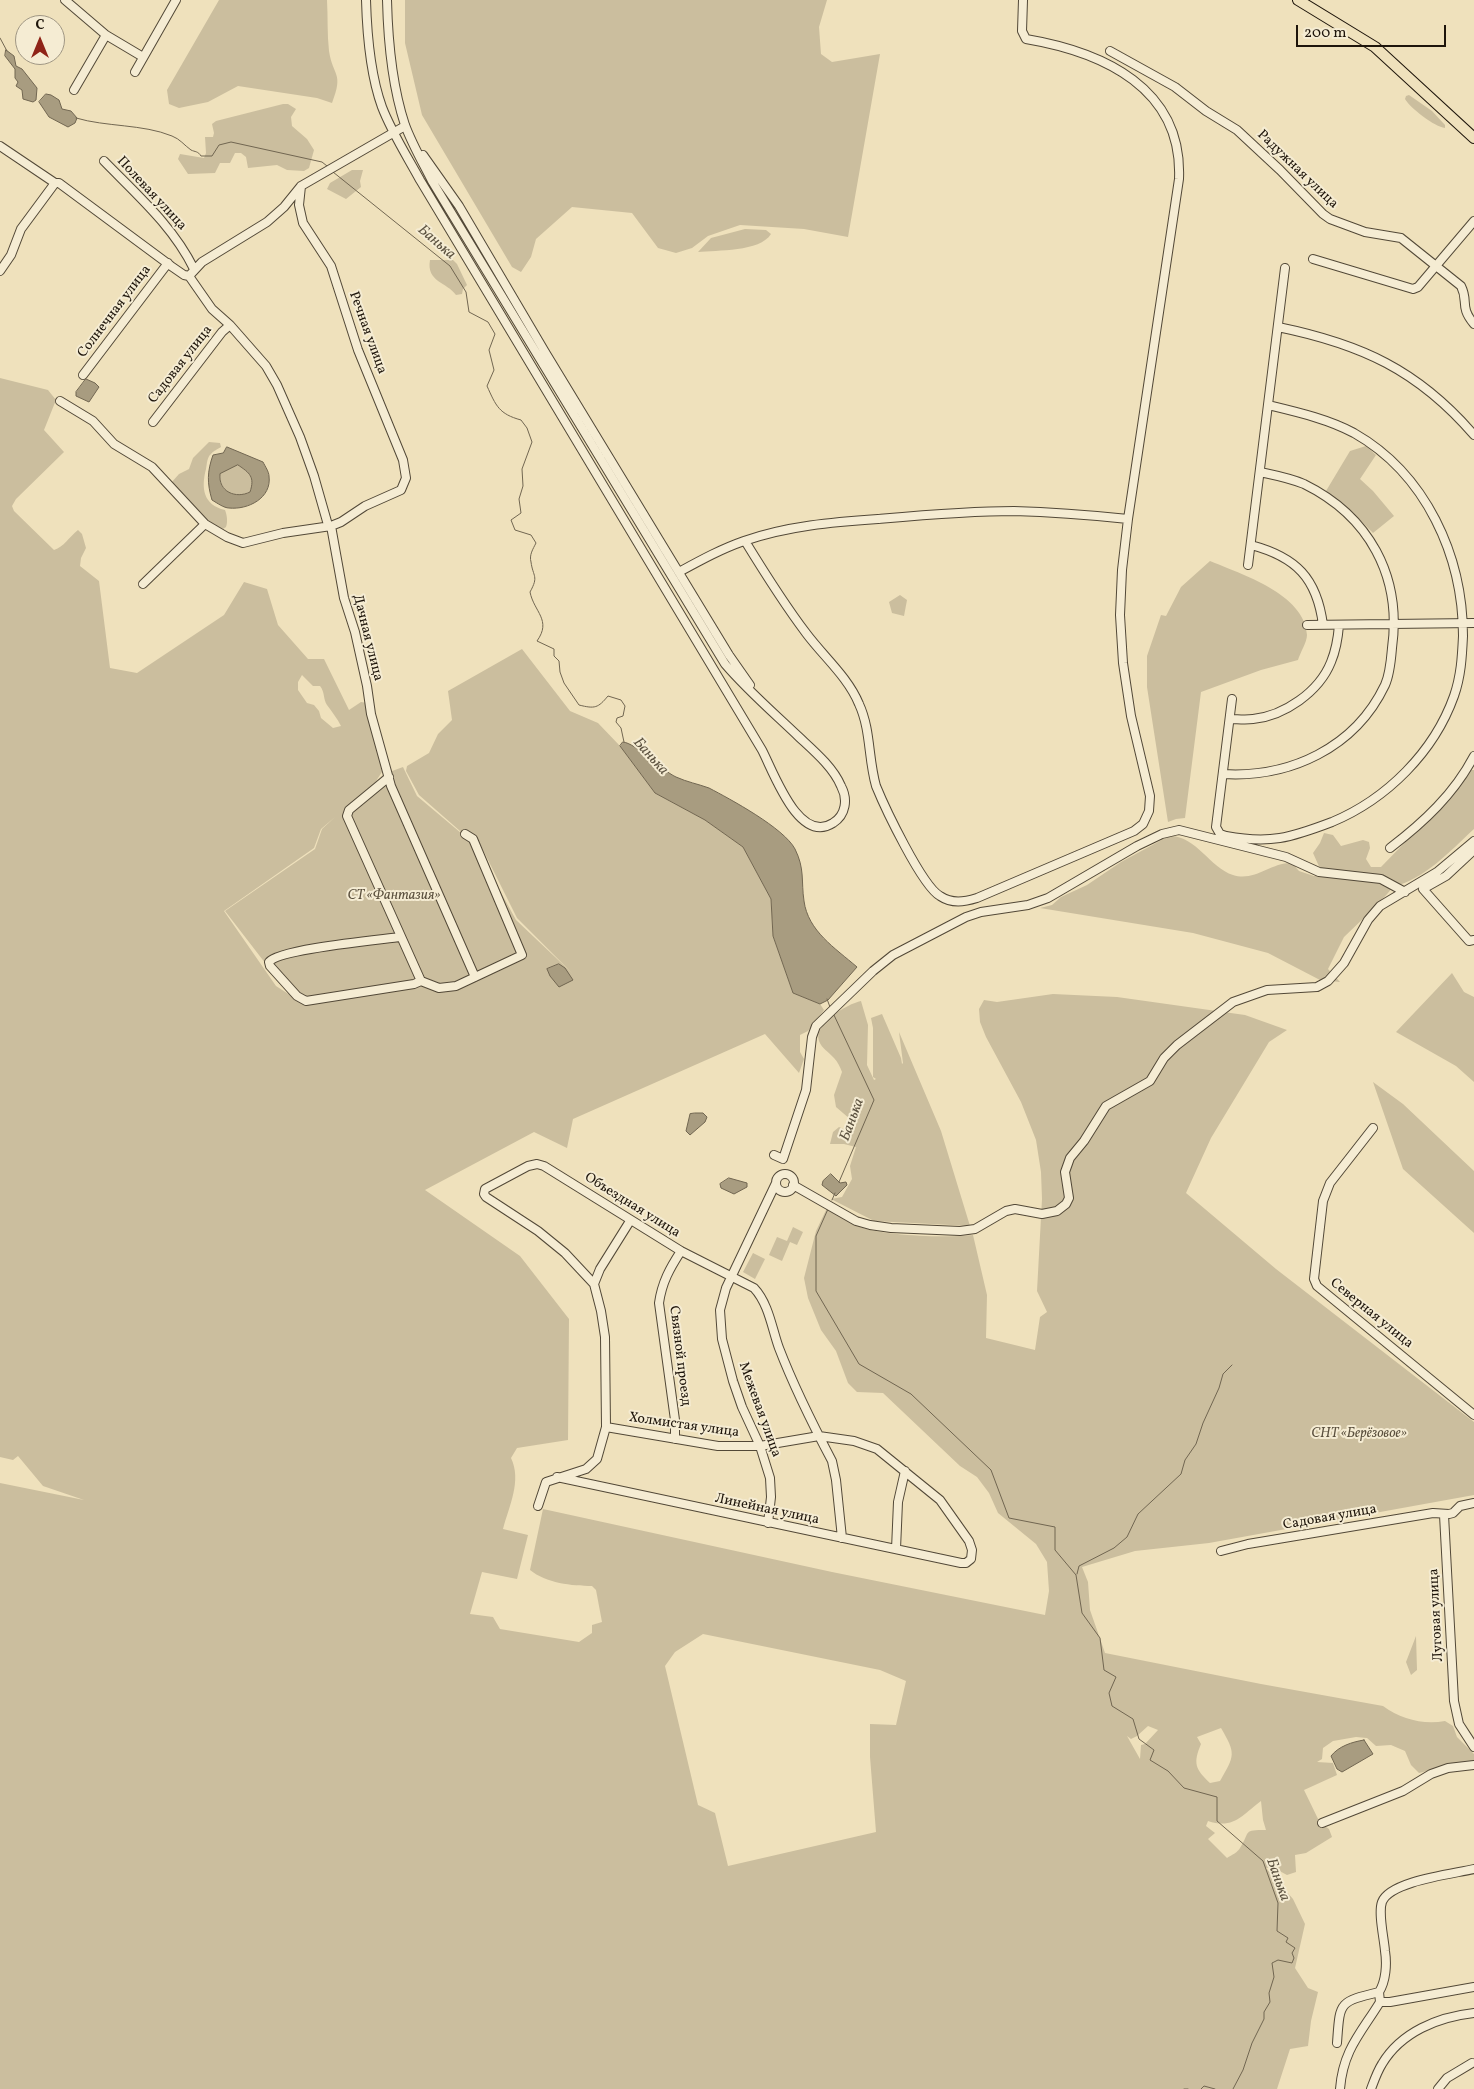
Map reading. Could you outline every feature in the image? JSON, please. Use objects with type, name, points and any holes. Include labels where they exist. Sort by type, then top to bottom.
[{"type":"main road","points":[[1298,0],[1375,47],[1474,138]]},
{"type":"street","points":[[65,0],[106,35],[143,57]]},
{"type":"street","points":[[135,72],[176,0]]},
{"type":"street","points":[[366,0],[374,78],[382,106],[393,132],[762,750],[794,811],[804,822],[812,826],[821,827],[833,824],[842,814],[845,806],[841,785],[831,770],[811,748],[736,676],[715,648],[437,189],[407,129],[394,80],[387,0]]},
{"type":"street","points":[[744,541],[807,634],[837,670],[858,701],[867,722],[876,786],[925,880],[939,896],[958,902],[968,901],[1134,831],[1143,824],[1149,811],[1150,796],[1130,716],[1123,663],[1120,615],[1128,519],[1180,163],[1173,130],[1159,104],[1133,81],[1087,54],[1026,39],[1022,31],[1023,0]]},
{"type":"street","points":[[74,90],[106,35]]},
{"type":"street","name":"Радужная улица","points":[[1110,51],[1175,87],[1206,111],[1237,130],[1330,220],[1365,232],[1401,238],[1461,286],[1464,311],[1474,324]]},
{"type":"street","points":[[0,146],[55,183],[59,183],[184,275],[192,273],[216,253],[267,222],[301,186],[393,132],[407,129]]},
{"type":"street","points":[[407,129],[459,206],[546,355],[729,655],[765,705]]},
{"type":"street","name":"Полевая улица","points":[[104,161],[168,228],[186,253],[192,273],[212,309],[230,324]]},
{"type":"street","points":[[0,271],[11,255],[21,229],[55,183]]},
{"type":"street","name":"Речная улица","points":[[301,186],[299,205],[303,223],[331,266],[358,350],[403,460],[406,478],[402,490],[365,506],[341,522],[330,526]]},
{"type":"street","points":[[1313,259],[1413,289],[1418,287],[1474,221]]},
{"type":"street","name":"Солнечная улица","points":[[82,375],[168,263]]},
{"type":"street","points":[[1248,565],[1286,268]]},
{"type":"street","name":"Садовая улица","points":[[153,422],[230,324]]},
{"type":"street","name":"Дачная улица","points":[[230,324],[266,366],[277,385],[296,428],[330,526],[344,598],[357,641],[371,714],[389,777],[395,795],[475,977]]},
{"type":"street","points":[[1278,327],[1348,345],[1381,360],[1434,394],[1474,436]]},
{"type":"street","points":[[60,400],[93,421],[114,444],[152,467],[205,524],[227,536],[243,543],[249,543],[283,533],[330,526]]},
{"type":"street","points":[[1232,699],[1216,827],[1220,834],[1226,836],[1268,840],[1288,837],[1350,814],[1391,784],[1414,764],[1432,741],[1454,696],[1461,672],[1463,623],[1456,573],[1450,549],[1423,498],[1407,478],[1384,455],[1355,434],[1328,422],[1268,404]]},
{"type":"street","points":[[1223,774],[1243,775],[1271,772],[1297,765],[1325,751],[1348,733],[1364,717],[1386,683],[1395,624],[1389,579],[1373,544],[1358,525],[1342,509],[1303,484],[1260,472]]},
{"type":"street","points":[[679,572],[717,552],[744,541],[782,530],[830,523],[941,513],[1014,512],[1128,519]]},
{"type":"street","points":[[143,584],[205,524]]},
{"type":"street","points":[[1251,545],[1272,551],[1301,570],[1318,598],[1323,625]]},
{"type":"street","points":[[1307,625],[1474,623]]},
{"type":"street","points":[[1230,719],[1254,719],[1270,716],[1289,708],[1304,696],[1319,681],[1330,664],[1336,649],[1339,625]]},
{"type":"street","points":[[1390,848],[1441,804],[1464,774],[1474,756]]},
{"type":"street","points":[[389,777],[349,810],[347,816],[420,981],[431,986],[447,988],[456,986],[521,957],[522,953],[473,839],[464,834]]},
{"type":"street","points":[[774,1155],[783,1159],[803,1099],[808,1077],[812,1037],[816,1026],[873,970],[893,955],[966,917],[981,912],[1028,905],[1048,898],[1137,846],[1162,834],[1180,830],[1286,857],[1319,872],[1381,879],[1405,892]]},
{"type":"street","points":[[793,1185],[856,1221],[891,1228],[960,1231],[975,1229],[1006,1211],[1015,1209],[1042,1214],[1057,1210],[1066,1204],[1068,1198],[1065,1172],[1070,1158],[1084,1141],[1106,1106],[1150,1081],[1164,1058],[1177,1045],[1233,1002],[1267,990],[1317,987],[1328,981],[1344,963],[1368,920],[1380,906],[1438,872],[1474,841]]},
{"type":"street","points":[[1474,850],[1446,876],[1423,888],[1469,941],[1474,940]]},
{"type":"street","points":[[400,937],[293,952],[274,957],[269,962],[297,996],[306,1001],[414,984],[420,981]]},
{"type":"street","name":"Северная улица","points":[[1373,1128],[1330,1184],[1323,1201],[1314,1279],[1317,1286],[1474,1415]]},
{"type":"street","name":"Объездная улица","points":[[594,1284],[565,1254],[545,1237],[521,1218],[486,1197],[484,1192],[491,1185],[528,1166],[536,1164],[544,1166],[681,1251],[754,1288],[760,1295],[779,1349],[832,1461],[836,1480],[842,1538]]},
{"type":"street","points":[[786,1174],[792,1178],[793,1185],[790,1190],[785,1191],[778,1188],[776,1183],[779,1176],[786,1174]]},
{"type":"street","name":"Межевая улица","points":[[768,1523],[771,1497],[770,1478],[760,1446],[742,1407],[721,1333],[720,1310],[722,1300],[776,1183]]},
{"type":"street","points":[[538,1506],[546,1482],[586,1469],[597,1459],[606,1427],[605,1337],[594,1284],[600,1270],[630,1221]]},
{"type":"street","name":"Связной проезд","points":[[675,1439],[675,1420],[659,1303],[661,1288],[666,1275],[681,1251]]},
{"type":"street","name":"Холмистая улица","points":[[606,1427],[718,1446],[760,1446],[819,1436],[854,1441],[877,1449],[940,1500],[970,1541],[971,1558]]},
{"type":"street","points":[[896,1549],[898,1502],[905,1470]]},
{"type":"street","name":"Линейная улица","points":[[557,1477],[961,1563],[966,1563],[971,1558]]},
{"type":"street","points":[[1444,1515],[1453,1513],[1460,1506],[1474,1504]]},
{"type":"street","name":"Садовая улица","points":[[1221,1551],[1248,1544],[1433,1513],[1444,1515]]},
{"type":"street","name":"Луговая улица","points":[[1444,1515],[1457,1713],[1459,1724],[1474,1748]]},
{"type":"street","points":[[1322,1823],[1403,1791],[1431,1774],[1448,1768],[1474,1764]]},
{"type":"street","points":[[1340,2089],[1347,2055],[1358,2033],[1380,2002],[1379,1992],[1384,1984],[1386,1955],[1381,1910],[1382,1902],[1386,1895],[1413,1882],[1474,1870]]},
{"type":"street","points":[[1380,2002],[1390,2002],[1474,1987]]},
{"type":"street","points":[[1337,2043],[1339,2012],[1344,2004],[1350,1999],[1379,1992]]},
{"type":"street","points":[[1371,2089],[1382,2064],[1389,2054],[1410,2035],[1441,2020],[1474,2013]]},
{"type":"street","points":[[1438,2089],[1447,2078],[1472,2063]]},
{"type":"green space","points":[[219,0],[327,0],[329,51],[337,80],[332,103],[317,98],[238,86],[208,102],[179,108],[169,104],[167,90]]},
{"type":"green space","points":[[405,0],[827,0],[819,27],[821,54],[832,62],[880,54],[848,237],[804,229],[740,225],[708,236],[692,248],[676,253],[658,248],[632,213],[572,207],[536,239],[531,257],[521,272],[512,267],[422,115],[405,43]]},
{"type":"green space","points":[[1409,95],[1432,111],[1445,125],[1445,128],[1429,121],[1412,107],[1405,99]]},
{"type":"green space","points":[[288,104],[296,109],[291,117],[292,126],[307,139],[314,150],[309,168],[304,171],[287,170],[277,165],[248,168],[246,157],[241,153],[235,153],[230,163],[220,163],[215,173],[188,174],[178,159],[180,154],[204,158],[206,153],[205,137],[213,137],[212,124],[216,121]]},
{"type":"green space","points":[[352,170],[363,170],[360,181],[361,187],[346,199],[327,189],[330,183]]},
{"type":"green space","points":[[745,229],[766,230],[771,234],[758,244],[748,247],[698,252],[711,238]]},
{"type":"green space","points":[[430,260],[453,260],[457,264],[467,285],[463,289],[462,294],[456,295],[434,277],[431,273]]},
{"type":"green space","points":[[0,378],[48,390],[56,400],[44,430],[64,452],[16,499],[12,506],[14,511],[54,550],[64,544],[78,530],[82,534],[86,548],[81,558],[80,566],[99,581],[110,668],[137,673],[224,615],[244,582],[267,589],[278,625],[308,659],[324,659],[349,710],[361,702],[367,703],[368,718],[384,769],[376,781],[384,774],[403,767],[417,796],[461,833],[468,832],[460,831],[419,795],[406,771],[407,766],[429,753],[438,734],[452,720],[448,691],[522,649],[570,711],[598,723],[620,746],[655,793],[705,820],[743,847],[771,899],[773,936],[793,993],[820,1004],[824,1010],[808,1031],[800,1035],[800,1052],[804,1059],[799,1073],[765,1034],[573,1119],[567,1148],[534,1132],[425,1190],[520,1256],[569,1319],[568,1440],[517,1448],[511,1458],[514,1467],[515,1485],[503,1529],[528,1535],[517,1579],[482,1572],[470,1614],[493,1617],[500,1629],[579,1642],[592,1633],[592,1625],[602,1622],[596,1590],[592,1586],[551,1581],[530,1570],[543,1509],[832,1572],[1045,1615],[1049,1591],[1047,1562],[1036,1544],[998,1513],[989,1493],[977,1477],[960,1466],[883,1393],[857,1392],[848,1383],[836,1351],[821,1330],[808,1298],[804,1278],[816,1231],[827,1208],[857,1226],[882,1232],[931,1236],[973,1235],[987,1295],[986,1338],[1035,1350],[1040,1317],[1047,1312],[1037,1291],[1042,1199],[1041,1172],[1036,1140],[1021,1102],[986,1037],[980,1022],[979,1009],[984,1000],[997,1002],[1053,994],[1117,997],[1245,1015],[1287,1030],[1269,1042],[1211,1138],[1186,1193],[1276,1269],[1474,1422],[1474,1495],[1209,1543],[1135,1551],[1082,1567],[1088,1582],[1090,1610],[1105,1653],[1383,1706],[1412,1720],[1445,1721],[1453,1726],[1457,1737],[1474,1754],[1474,1762],[1451,1765],[1419,1773],[1411,1765],[1405,1751],[1391,1745],[1376,1746],[1367,1738],[1356,1737],[1333,1741],[1323,1748],[1322,1759],[1317,1762],[1333,1763],[1337,1775],[1304,1790],[1320,1823],[1329,1829],[1332,1837],[1306,1853],[1295,1855],[1296,1872],[1287,1875],[1272,1867],[1266,1868],[1293,1899],[1305,1924],[1295,1968],[1308,1988],[1318,1992],[1311,2021],[1308,2046],[1290,2049],[1277,2089],[0,2089],[0,1483],[84,1500],[43,1486],[18,1456],[13,1460],[0,1457]],"holes":[[[302,675],[313,686],[320,686],[326,703],[341,726],[333,728],[321,718],[319,711],[314,705],[307,703],[298,690],[298,682]],[[335,817],[322,829],[315,849],[225,911],[269,968],[304,1004],[276,986],[224,911],[314,848],[321,829]],[[468,832],[477,838],[517,918],[572,973],[516,920]],[[703,1634],[880,1670],[906,1681],[896,1725],[870,1724],[870,1757],[876,1832],[728,1866],[715,1813],[698,1805],[665,1666],[675,1652]],[[1148,1726],[1158,1730],[1145,1744],[1141,1745],[1140,1759],[1127,1736],[1131,1739]],[[1221,1728],[1232,1754],[1229,1765],[1220,1781],[1210,1783],[1198,1770],[1196,1761],[1201,1744],[1197,1737]],[[1261,1801],[1266,1830],[1250,1831],[1239,1849],[1227,1858],[1208,1839],[1215,1833],[1206,1826],[1208,1821],[1225,1824],[1238,1819]]]},
{"type":"green space","points":[[209,442],[220,443],[221,447],[213,452],[208,459],[204,476],[204,489],[205,495],[212,504],[225,510],[227,523],[223,529],[206,521],[171,483],[179,474],[189,469],[193,458]]},
{"type":"green space","points":[[1366,446],[1376,455],[1360,479],[1394,516],[1373,533],[1350,510],[1326,491],[1350,451]]},
{"type":"green space","points":[[238,465],[252,479],[250,492],[239,495],[225,489],[220,480],[220,474]]},
{"type":"green space","points":[[1210,561],[1254,579],[1284,597],[1304,621],[1307,638],[1298,660],[1261,670],[1201,692],[1185,818],[1168,822],[1147,687],[1147,656],[1161,615],[1166,616],[1181,587]]},
{"type":"green space","points":[[900,595],[907,600],[904,616],[892,613],[889,602]]},
{"type":"green space","points":[[1470,770],[1474,770],[1474,829],[1436,864],[1415,878],[1392,887],[1344,937],[1328,969],[1340,982],[1320,980],[1268,953],[1193,933],[1040,908],[1052,905],[1061,897],[1087,885],[1121,862],[1169,836],[1179,837],[1187,841],[1217,866],[1233,875],[1249,876],[1277,865],[1292,863],[1299,871],[1314,876],[1322,873],[1313,853],[1324,833],[1333,835],[1341,846],[1363,840],[1369,842],[1370,848],[1366,859],[1371,867],[1381,867],[1452,794]]},
{"type":"green space","points":[[1452,973],[1464,992],[1474,997],[1474,1082],[1456,1066],[1396,1032]]},
{"type":"green space","points":[[861,1001],[868,1025],[867,1065],[874,1080],[876,1079],[873,1077],[873,1028],[871,1018],[882,1014],[902,1064],[899,1032],[941,1131],[970,1226],[874,1221],[831,1199],[842,1197],[852,1179],[850,1166],[856,1147],[844,1144],[830,1144],[833,1132],[839,1127],[848,1131],[850,1119],[836,1107],[834,1095],[842,1072],[839,1065],[820,1044],[819,1035],[821,1028],[832,1016],[840,1010]]},
{"type":"green space","points":[[1373,1082],[1403,1104],[1474,1171],[1474,1233],[1403,1169]]},
{"type":"green space","points":[[793,1227],[803,1232],[797,1245],[790,1242],[782,1261],[769,1255],[777,1237],[787,1241]]},
{"type":"green space","points":[[753,1253],[765,1259],[755,1279],[743,1272]]},
{"type":"green space","points":[[1416,1636],[1417,1670],[1411,1675],[1406,1662]]},
{"type":"shaded area","points":[[6,50],[14,56],[15,65],[22,69],[37,88],[36,100],[33,102],[23,99],[22,90],[16,86],[18,82],[15,78],[15,69],[5,56]]},
{"type":"shaded area","points":[[46,94],[59,100],[62,109],[71,111],[77,118],[75,123],[68,127],[49,117],[39,102]]},
{"type":"shaded area","points":[[86,379],[99,387],[89,402],[76,396],[76,392]]},
{"type":"shaded area","points":[[227,447],[263,462],[268,471],[269,484],[267,491],[251,505],[229,508],[212,500],[209,488],[210,467],[213,455],[223,453]],"holes":[[[238,465],[252,479],[250,492],[239,495],[225,489],[220,480],[220,474]]]},
{"type":"shaded area","points":[[623,742],[635,747],[670,774],[709,788],[743,807],[768,823],[789,841],[795,849],[800,863],[804,901],[811,921],[832,946],[857,967],[828,1000],[820,1004],[793,993],[773,936],[771,899],[743,847],[705,820],[655,793],[620,746]]},
{"type":"shaded area","points":[[559,964],[565,968],[573,980],[559,987],[547,969]]},
{"type":"shaded area","points":[[703,1113],[707,1117],[705,1122],[690,1135],[686,1131],[690,1114]]},
{"type":"shaded area","points":[[831,1174],[840,1183],[846,1182],[847,1185],[836,1196],[822,1185],[823,1181]]},
{"type":"shaded area","points":[[729,1178],[747,1183],[747,1187],[734,1194],[721,1188],[720,1184]]},
{"type":"shaded area","points":[[1364,1740],[1373,1754],[1342,1772],[1337,1769],[1331,1756],[1346,1745]]},
{"type":"waterway","name":"Банька","points":[[0,38],[7,51]]},
{"type":"waterway","name":"Банька","points":[[76,118],[161,132],[172,136],[191,150],[198,152],[201,156],[212,156],[219,145],[231,142],[322,162],[327,166]]},
{"type":"waterway","name":"Банька","points":[[333,172],[450,266],[466,292],[469,312],[488,322],[495,334],[489,350],[494,370],[487,386],[499,408],[508,415],[521,420],[527,428],[532,442],[522,469],[523,486],[519,499],[521,513],[511,520],[515,530],[531,535],[536,543],[531,557],[535,579],[530,592],[541,616],[543,627],[537,641],[554,649],[554,656],[559,661],[564,683],[579,705],[596,706],[602,703],[608,696],[621,700],[625,706],[623,716],[617,718],[616,722],[621,728],[624,742]]},
{"type":"waterway","name":"Банька","points":[[827,999],[830,1007]]},
{"type":"waterway","name":"Банька","points":[[833,1013],[874,1100],[839,1182]]},
{"type":"waterway","name":"Банька","points":[[832,1200],[835,1193]]},
{"type":"waterway","name":"Банька","points":[[828,1209],[816,1236],[816,1291],[859,1364],[911,1394],[991,1470],[1009,1518],[1055,1527],[1055,1550],[1076,1575],[1082,1613],[1100,1638],[1104,1670],[1116,1677],[1109,1693],[1112,1706],[1133,1719],[1139,1739],[1154,1750],[1150,1760],[1168,1771],[1184,1788],[1217,1797],[1217,1821],[1263,1861],[1278,1903],[1277,1931],[1288,1938],[1286,1942],[1295,1948],[1292,1953],[1294,1958],[1292,1963],[1278,1960],[1272,1963],[1274,1977],[1269,1993],[1270,2002],[1264,2012],[1264,2019],[1252,2043],[1243,2070],[1233,2089]]},
{"type":"waterway","points":[[1077,1574],[1079,1566],[1114,1548],[1127,1537],[1138,1514],[1181,1474],[1185,1460],[1196,1444],[1223,1374],[1232,1365]]},
{"type":"waterway","name":"Банька","points":[[1201,2089],[1204,2086],[1215,2089]]},
{"type":"park label","name":"СТ «Фантазия»","points":[[394,896]]},
{"type":"park label","name":"СНТ «Берёзовое»","points":[[1359,1434]]}]
